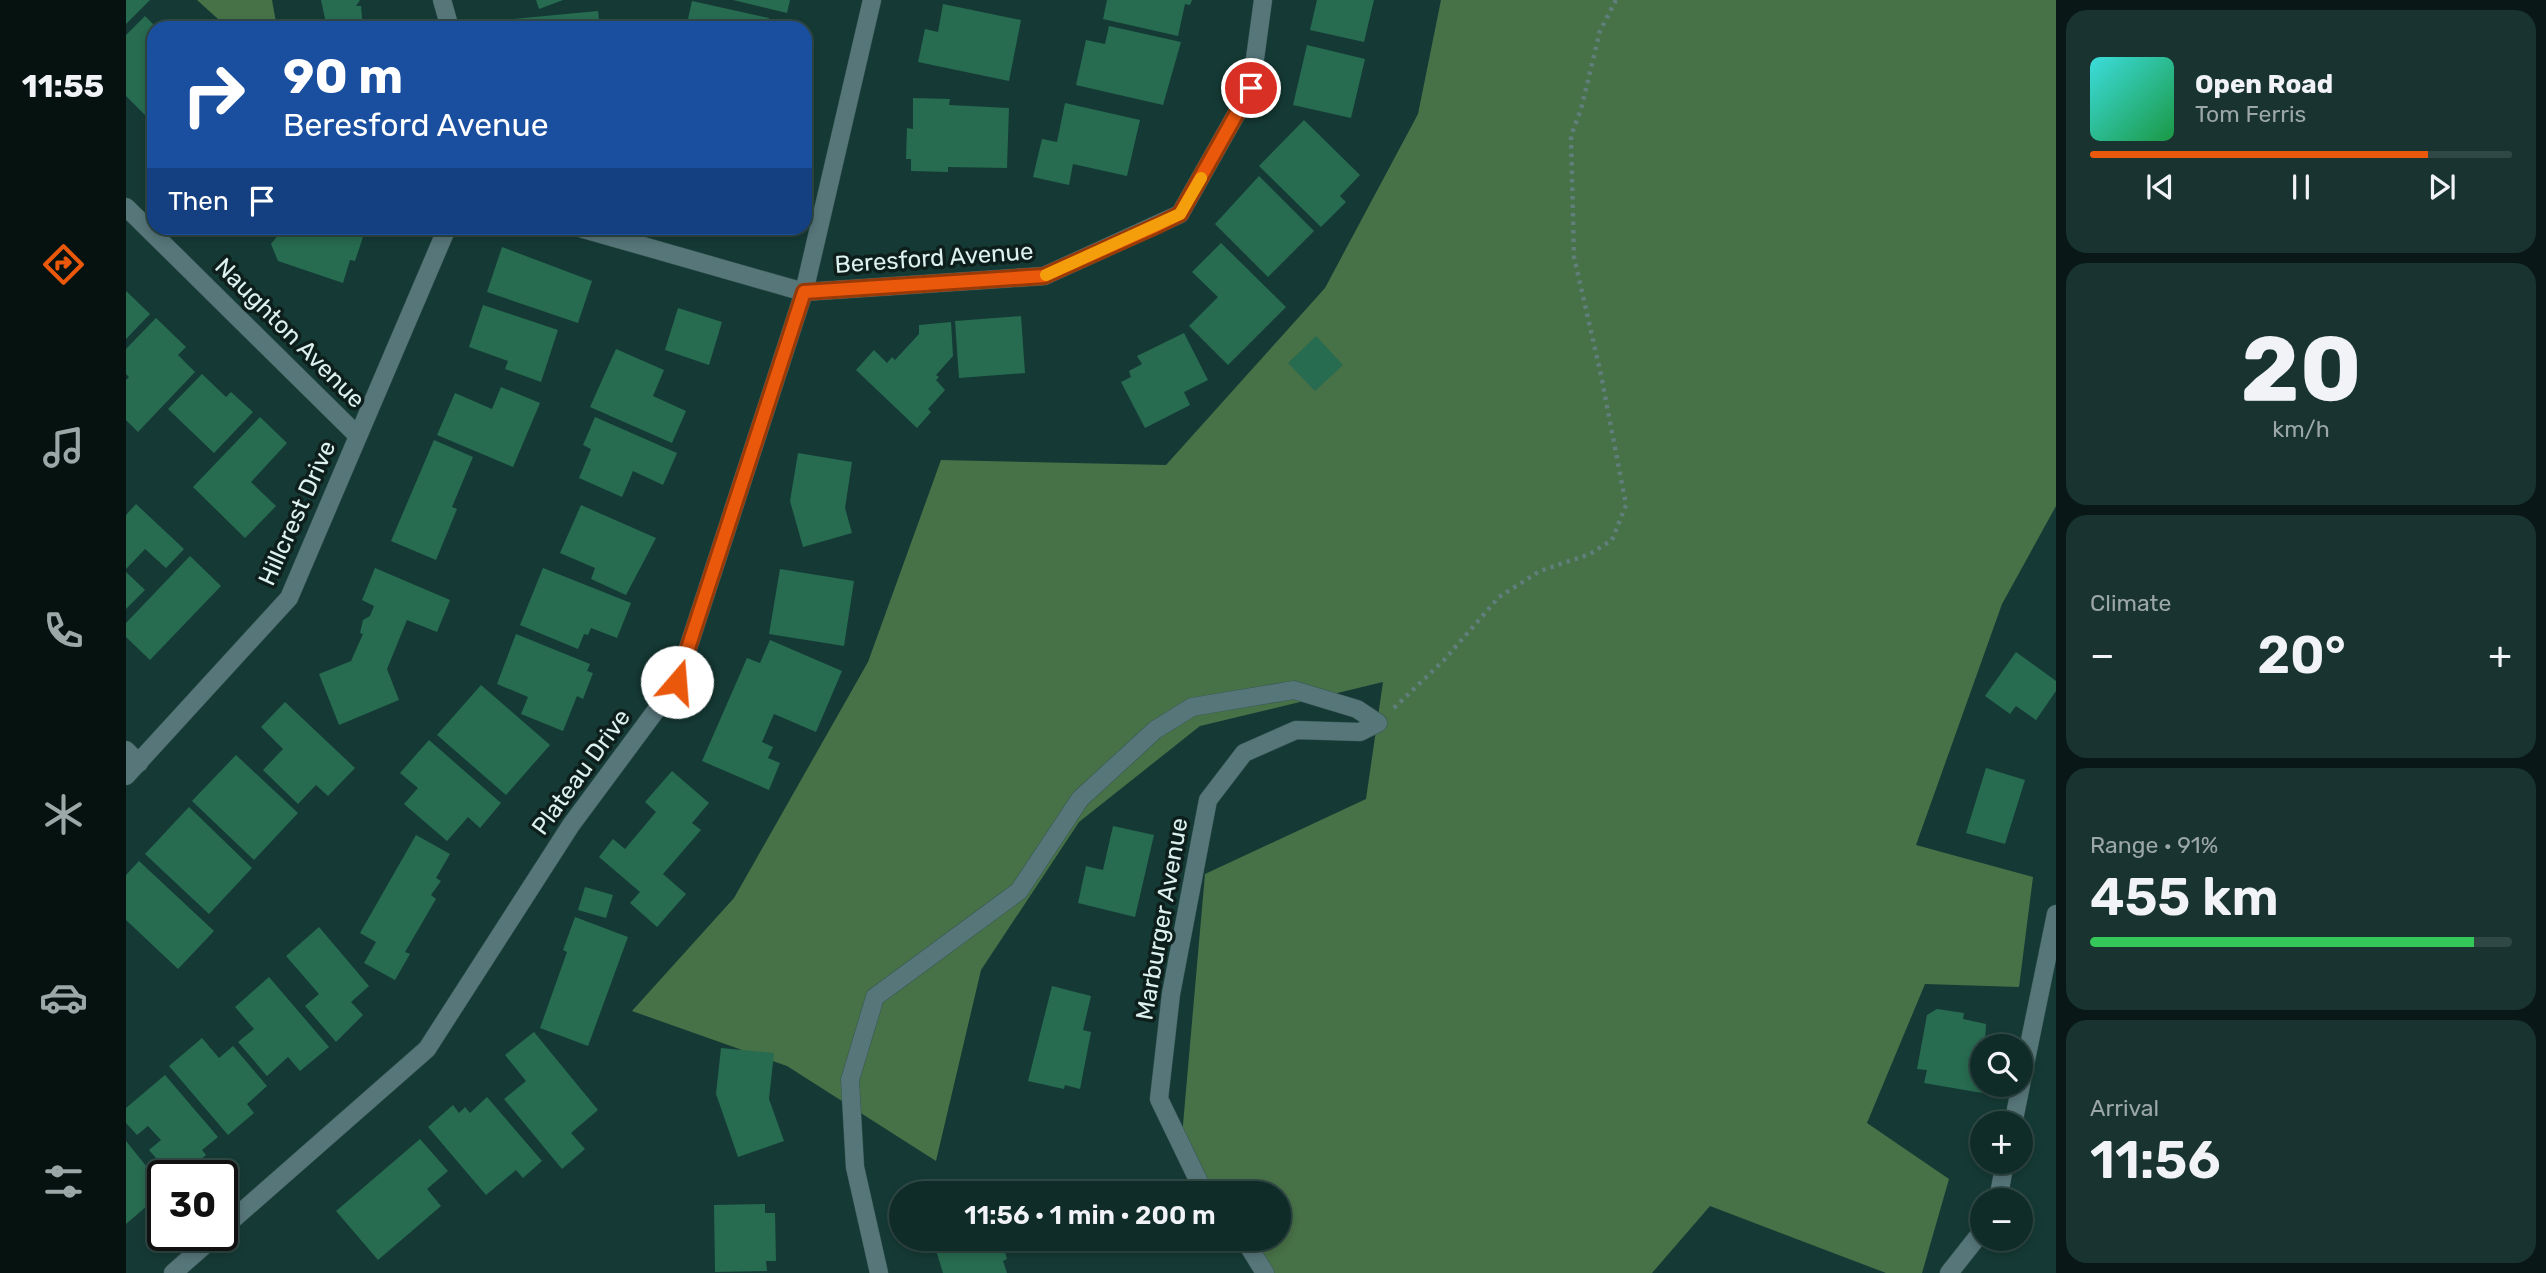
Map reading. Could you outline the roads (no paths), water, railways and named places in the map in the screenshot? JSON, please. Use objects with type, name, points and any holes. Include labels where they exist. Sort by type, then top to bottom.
[{"type":"street","points":[[442,0],[448,21]]},
{"type":"street","name":"Plateau Drive","points":[[238,1215],[427,1049],[571,825],[677,682],[804,292],[872,0]]},
{"type":"street","name":"Beresford Avenue","points":[[604,235],[804,292],[1044,276],[1180,214],[1251,88],[1262,0]]},
{"type":"street","name":"Naughton Avenue","points":[[126,207],[147,228]]},
{"type":"street","name":"Naughton Avenue","points":[[154,235],[358,436]]},
{"type":"street","name":"Hillcrest Drive","points":[[133,769],[289,598],[444,235]]},
{"type":"street","name":"Marburger Avenue","points":[[879,1273],[855,1167],[850,1080],[876,997],[1019,891],[1080,799],[1155,730],[1192,707],[1294,690],[1357,709],[1378,723],[1360,732],[1296,730],[1244,753],[1208,800],[1171,994],[1159,1099],[1201,1181]]},
{"type":"street","points":[[126,750],[133,769]]},
{"type":"street","points":[[2031,1034],[2056,914]]},
{"type":"street","points":[[1948,1273],[1970,1246]]},
{"type":"street","points":[[173,1273],[198,1251]]},
{"type":"street","points":[[1251,1251],[1265,1273]]}]
